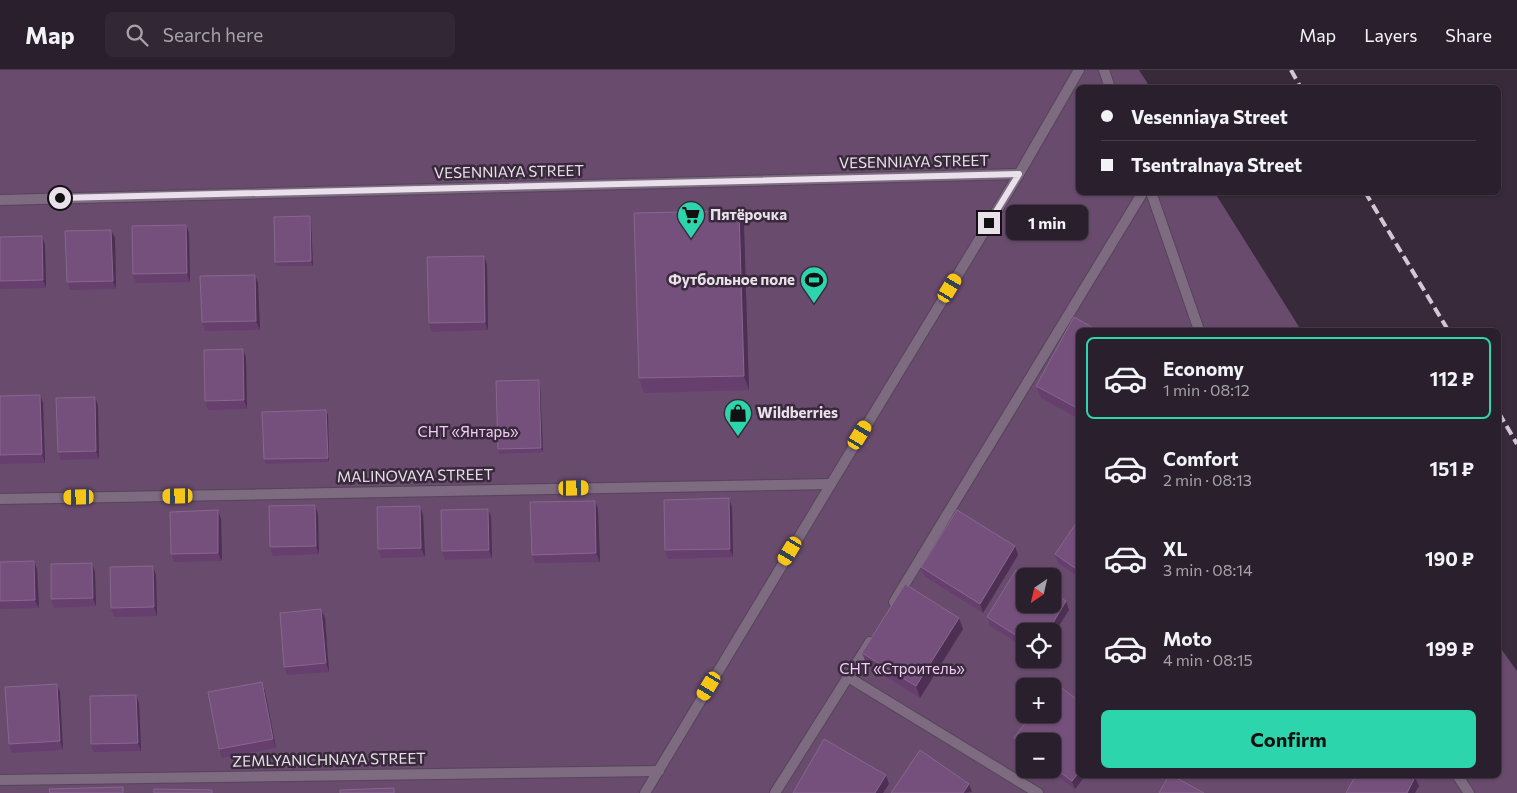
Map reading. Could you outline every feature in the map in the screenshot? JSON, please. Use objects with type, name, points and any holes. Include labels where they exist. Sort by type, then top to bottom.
[{"type":"street","points":[[645,793],[1019,174],[1079,70]]},
{"type":"street","points":[[1104,70],[1109,85]]},
{"type":"street","name":"VESENNIAYA STREET","points":[[0,200],[1019,174]]},
{"type":"street","points":[[890,609],[1141,195]]},
{"type":"street","points":[[1152,195],[1198,328]]},
{"type":"street","name":"MALINOVAYA STREET","points":[[0,499],[831,484]]},
{"type":"street","points":[[775,793],[874,635]]},
{"type":"street","points":[[848,677],[1038,793]]},
{"type":"street","name":"ZEMLYANICHNAYA STREET","points":[[0,780],[658,771]]},
{"type":"street","points":[[1459,778],[1469,793]]},
{"type":"green space","name":"СНТ «Янтарь»","points":[[0,70],[1139,70],[1149,85],[1076,85],[1076,195],[1216,195],[1300,328],[1076,328],[1076,778],[1501,778],[1501,649],[1517,671],[1517,793],[0,793]]},
{"type":"building","points":[[739,211],[744,376],[639,378],[634,213]]},
{"type":"building","points":[[310,216],[311,261],[275,262],[274,217]]},
{"type":"building","points":[[186,225],[187,273],[133,274],[132,226]]},
{"type":"building","points":[[111,230],[113,281],[67,282],[65,231]]},
{"type":"building","points":[[42,236],[43,280],[0,281],[0,237]]},
{"type":"building","points":[[484,256],[485,322],[429,323],[427,257]]},
{"type":"building","points":[[255,275],[256,321],[202,322],[200,276]]},
{"type":"building","points":[[1074,317],[1093,328],[1076,328],[1076,407],[1036,386]]},
{"type":"building","points":[[243,349],[244,400],[205,401],[204,350]]},
{"type":"building","points":[[539,380],[541,448],[498,449],[496,381]]},
{"type":"building","points":[[40,395],[42,454],[0,455],[0,396]]},
{"type":"building","points":[[95,397],[96,451],[58,452],[56,398]]},
{"type":"building","points":[[326,410],[328,458],[264,459],[262,412]]},
{"type":"building","points":[[729,498],[730,549],[665,550],[664,500]]},
{"type":"building","points":[[595,501],[596,553],[532,555],[530,502]]},
{"type":"building","points":[[315,505],[316,546],[270,547],[269,506]]},
{"type":"building","points":[[420,506],[421,548],[378,549],[377,507]]},
{"type":"building","points":[[488,509],[489,550],[442,551],[441,510]]},
{"type":"building","points":[[218,510],[218,553],[171,554],[170,512]]},
{"type":"building","points":[[957,510],[1015,546],[980,604],[921,567]]},
{"type":"building","points":[[1076,523],[1076,569],[1055,554]]},
{"type":"building","points":[[34,561],[35,600],[0,601],[0,562]]},
{"type":"building","points":[[92,563],[93,598],[51,599],[51,564]]},
{"type":"building","points":[[153,566],[154,607],[111,608],[110,567]]},
{"type":"building","points":[[1016,570],[1016,613],[1059,613],[1053,623],[1016,623],[1016,635],[987,617]]},
{"type":"building","points":[[905,584],[959,618],[916,686],[862,653]]},
{"type":"building","points":[[1061,598],[1066,601],[1061,609]]},
{"type":"building","points":[[321,609],[326,663],[284,667],[280,613]]},
{"type":"building","points":[[262,682],[273,739],[219,749],[208,692]]},
{"type":"building","points":[[57,684],[60,741],[9,744],[5,687]]},
{"type":"building","points":[[1061,688],[1076,699],[1076,776],[1072,781],[1061,773],[1061,733],[1018,733],[1025,723],[1061,723]]},
{"type":"building","points":[[136,695],[138,743],[91,744],[90,696]]},
{"type":"building","points":[[824,739],[886,775],[875,793],[793,793]]},
{"type":"building","points":[[920,750],[969,784],[963,793],[891,793]]},
{"type":"building","points":[[1167,778],[1176,778],[1204,793],[1159,793]]},
{"type":"building","points":[[1354,778],[1414,778],[1407,793],[1346,793]]},
{"type":"building","points":[[123,787],[123,793],[50,793],[49,789]]},
{"type":"building","points":[[394,788],[394,793],[340,793],[340,790]]},
{"type":"building","points":[[154,789],[212,790],[212,793],[154,793]]},
{"type":"railway","points":[[1291,70],[1299,85]]},
{"type":"railway","points":[[1367,195],[1447,328]]},
{"type":"railway","points":[[1501,416],[1517,444]]},
{"type":"place","name":"Пятёрочка","points":[[691,239]]},
{"type":"place","name":"Футбольное поле","points":[[814,304]]},
{"type":"place","name":"Wildberries","points":[[738,437]]},
{"type":"route","points":[[60,198],[1019,174],[989,223]]},
{"type":"park label","name":"СНТ «Строитель»","points":[[902,669]]}]
